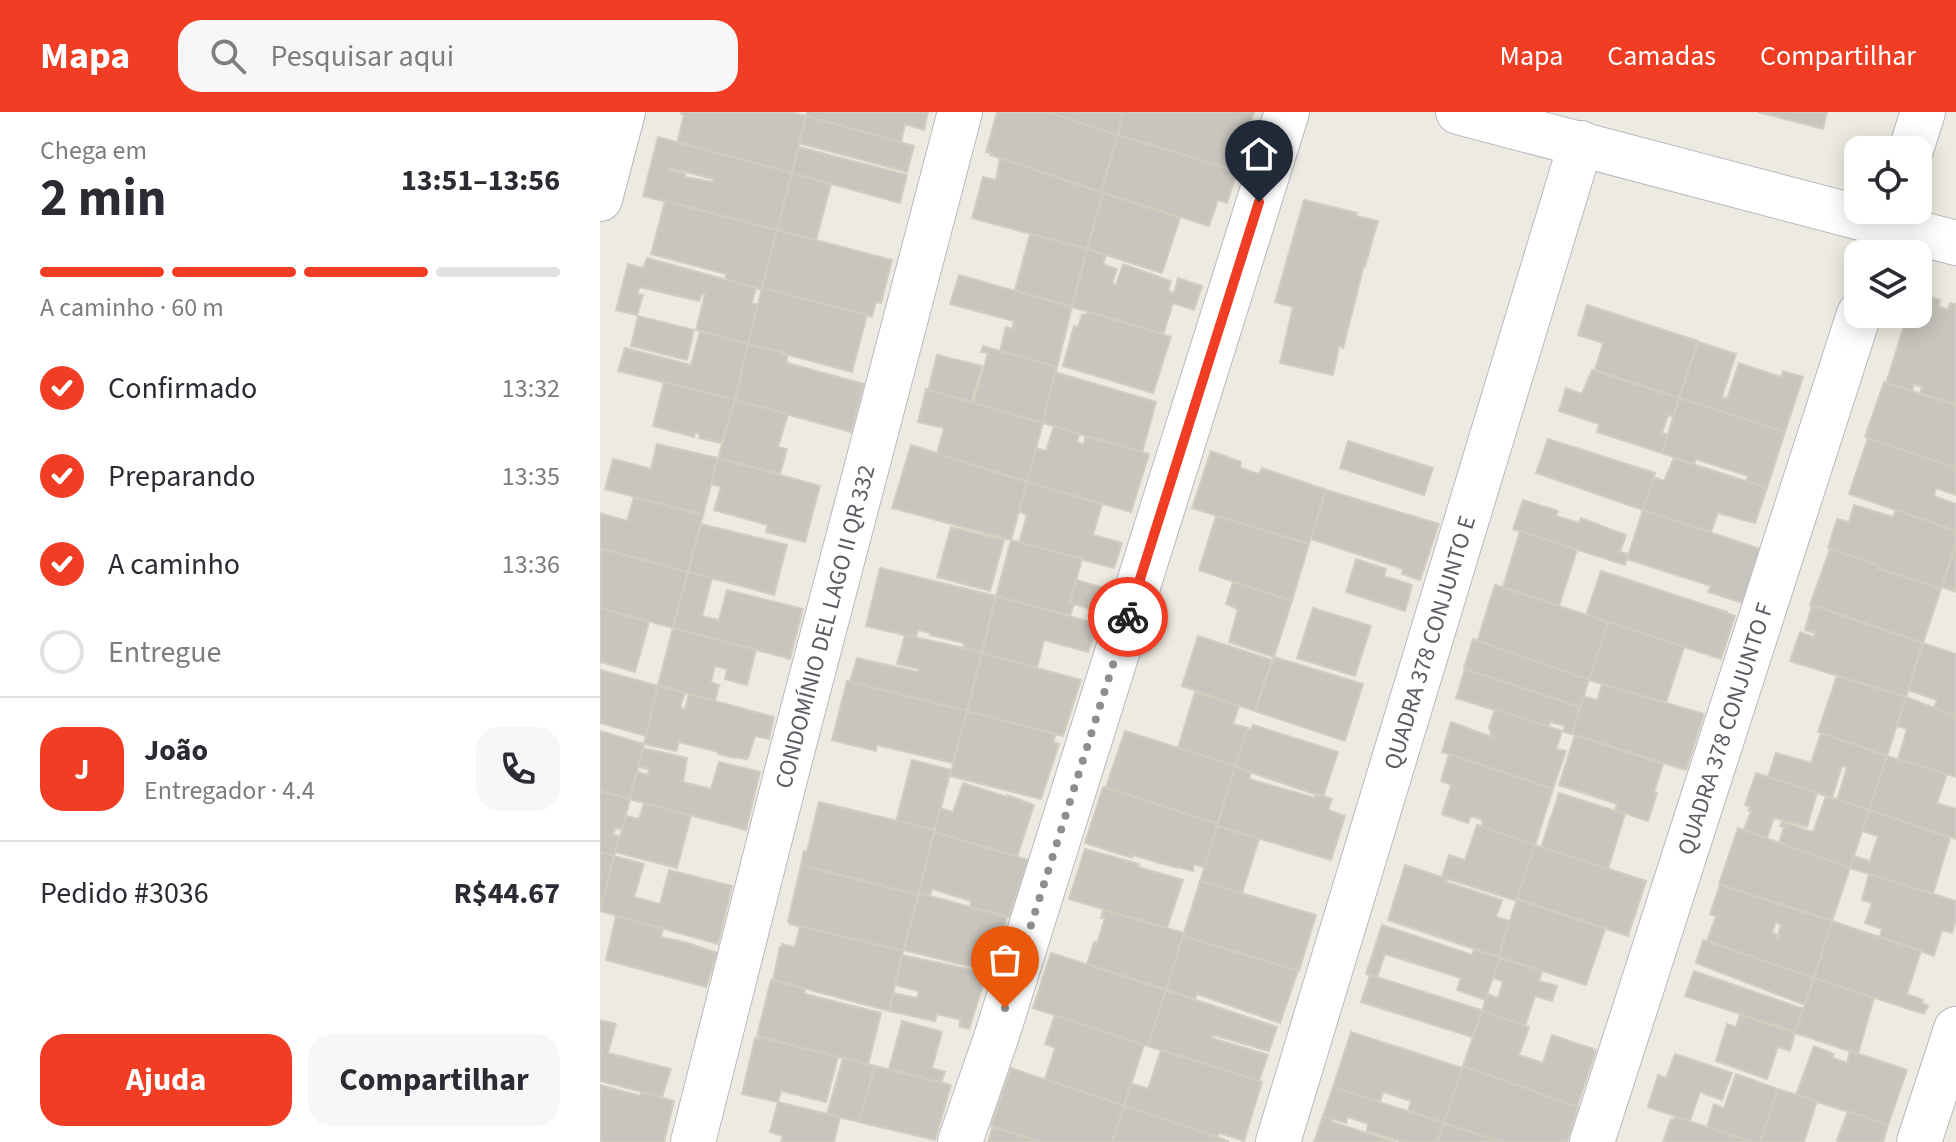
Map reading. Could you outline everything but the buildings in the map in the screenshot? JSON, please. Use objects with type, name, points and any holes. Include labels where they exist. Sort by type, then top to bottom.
[{"type":"street","points":[[600,199],[623,112]]},
{"type":"street","name":"CONDOMÍNIO DEL LAGO II QR 332","points":[[693,1142],[960,112]]},
{"type":"street","points":[[960,1142],[996,1038],[1287,112]]},
{"type":"street","points":[[1458,112],[1581,143],[1886,230],[1956,243]]},
{"type":"street","points":[[1915,136],[1923,112]]},
{"type":"street","name":"QUADRA 378 CONJUNTO E","points":[[1278,1142],[1581,143]]},
{"type":"street","name":"QUADRA 378 CONJUNTO F","points":[[1592,1142],[1854,328]]},
{"type":"street","points":[[1919,1142],[1956,1029]]},
{"type":"way so far","points":[[1005,1008],[1128,617]]},
{"type":"route","points":[[1128,617],[1259,202]]}]
